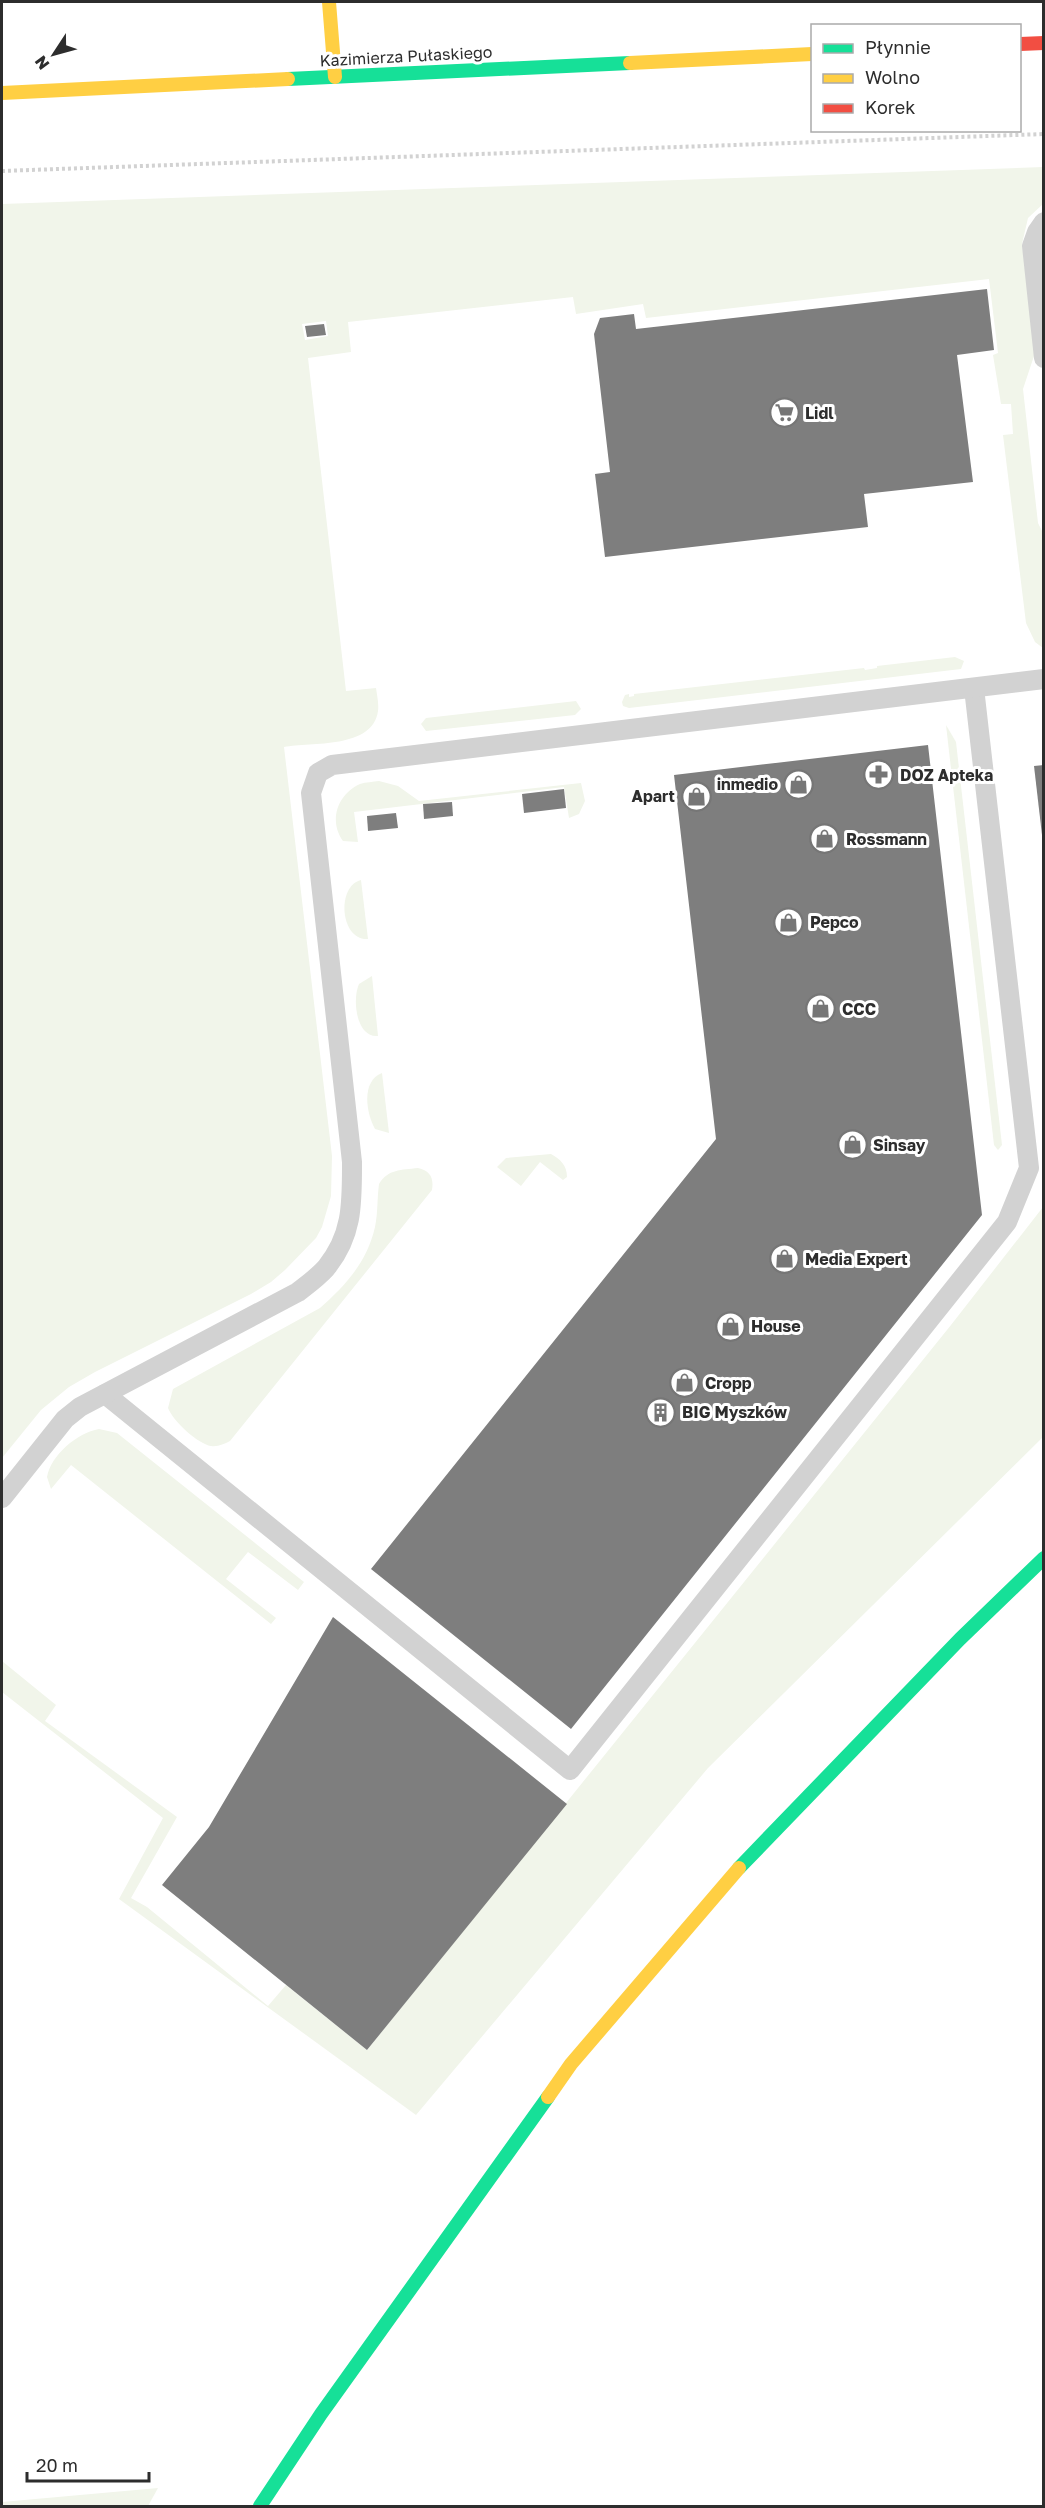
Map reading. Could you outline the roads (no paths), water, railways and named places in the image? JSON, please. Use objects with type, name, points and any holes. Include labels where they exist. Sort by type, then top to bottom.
[{"type":"main road","points":[[329,2],[335,77]]},
{"type":"main road","points":[[1021,44],[1044,43]]},
{"type":"main road","name":"Kazimierza Pułaskiego","points":[[2,93],[811,54]]},
{"type":"main road","points":[[260,2506],[321,2414],[571,2064],[730,1878],[960,1639],[1044,1558]]},
{"type":"lane","points":[[1044,222],[1032,246],[1044,358]]},
{"type":"lane","points":[[2,1498],[64,1419],[80,1407],[298,1292],[325,1269],[346,1237],[352,1206],[352,1162],[311,793],[318,773],[332,765],[1044,678]]},
{"type":"lane","points":[[105,1394],[570,1770],[1007,1222],[1029,1168],[974,688]]},
{"type":"place","name":"Lidl","points":[[784,413]]},
{"type":"place","name":"DOZ Apteka","points":[[879,775]]},
{"type":"place","name":"inmedio","points":[[799,784]]},
{"type":"place","name":"Apart","points":[[696,796]]},
{"type":"place","name":"Rossmann","points":[[825,839]]},
{"type":"place","name":"Pepco","points":[[789,922]]},
{"type":"place","name":"CCC","points":[[821,1009]]},
{"type":"place","name":"Sinsay","points":[[852,1145]]},
{"type":"place","name":"Media Expert","points":[[784,1259]]},
{"type":"place","name":"House","points":[[730,1326]]},
{"type":"place","name":"Cropp","points":[[684,1383]]},
{"type":"place","name":"BIG Myszków","points":[[661,1412]]}]
